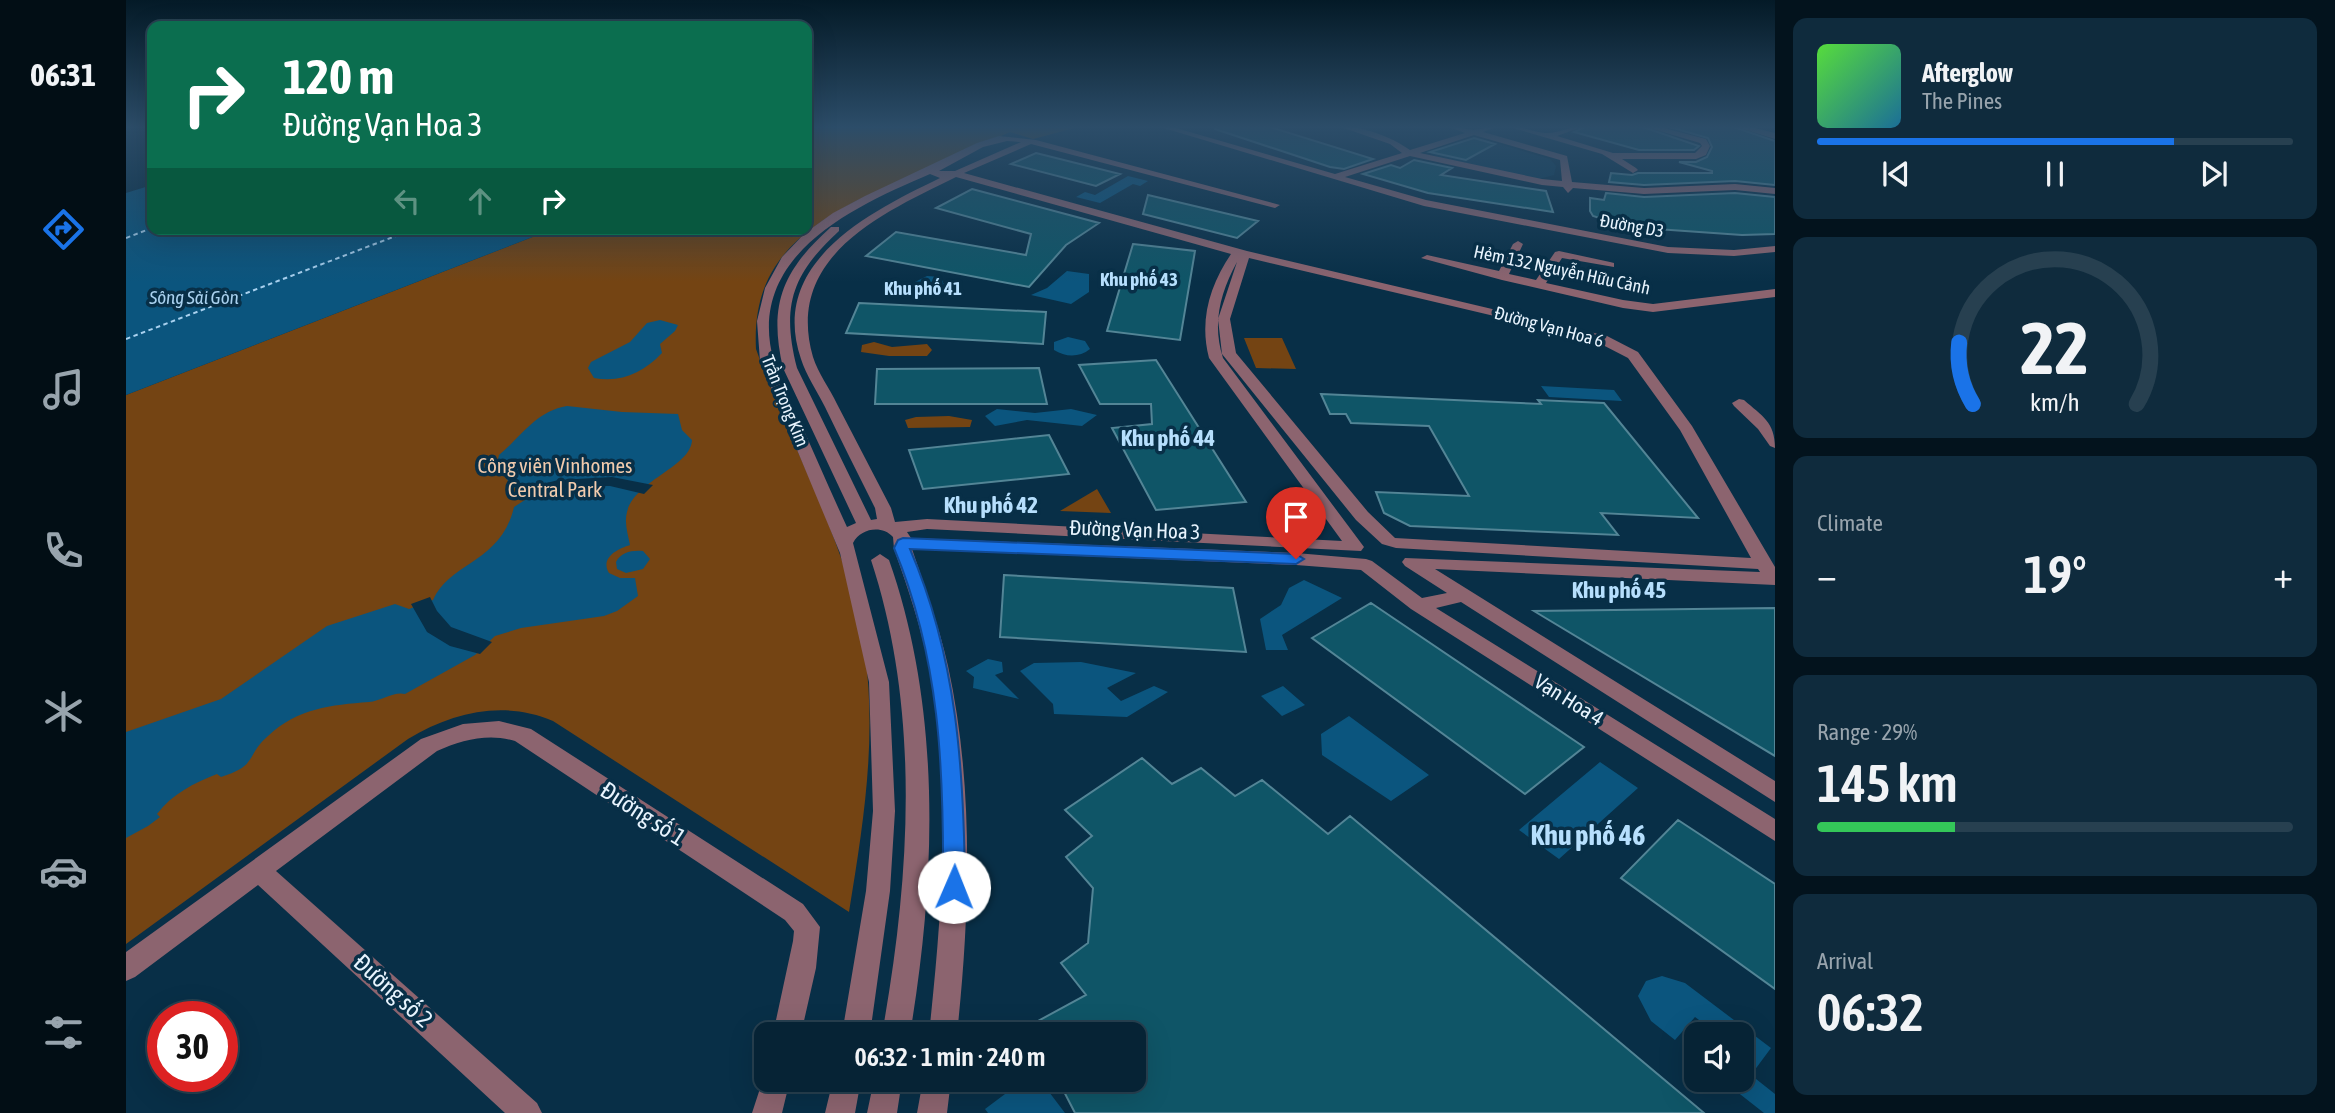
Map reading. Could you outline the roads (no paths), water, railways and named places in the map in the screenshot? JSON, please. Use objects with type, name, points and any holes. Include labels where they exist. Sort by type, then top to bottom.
[{"type":"street","name":"Trần Trọng Kim","points":[[812,233],[855,205],[921,178]]},
{"type":"street","name":"Trần Trọng Kim","points":[[865,525],[790,368],[783,345],[782,308],[786,291],[807,256],[834,230],[870,206],[924,178]]},
{"type":"street","name":"Trần Trọng Kim","points":[[939,178],[874,215],[834,246],[810,279],[801,308],[801,334],[807,358],[896,536],[920,592],[930,626],[941,681],[954,790],[953,914],[944,1022]]},
{"type":"street","name":"Đường Vạn Hoa 6","points":[[976,178],[1242,253],[1602,339],[1633,355],[1687,429],[1771,573]]},
{"type":"street","points":[[1167,178],[1275,205]]},
{"type":"street","name":"Đường D3","points":[[1338,178],[1424,203],[1643,246],[1691,252],[1734,253],[1775,249]]},
{"type":"street","points":[[1493,178],[1657,196],[1775,193]]},
{"type":"street","points":[[1566,178],[1567,188]]},
{"type":"street","points":[[1567,188],[1644,191],[1735,187],[1775,193]]},
{"type":"street","points":[[1686,190],[1696,195]]},
{"type":"street","name":"Trần Trọng Kim","points":[[809,235],[779,270],[766,298],[762,337],[767,360],[847,548],[879,682],[884,798],[878,891],[858,1022]]},
{"type":"street","points":[[1502,277],[1518,244]]},
{"type":"street","points":[[1539,285],[1559,252],[1610,265]]},
{"type":"street","points":[[1242,253],[1224,319],[1229,354],[1362,516],[1392,542]]},
{"type":"street","name":"Vạn Hoa 4","points":[[1242,253],[1222,275],[1211,317],[1212,347],[1216,358],[1360,556],[1420,606],[1775,831]]},
{"type":"street","name":"Hẻm 132 Nguyễn Hữu Cảnh","points":[[1427,258],[1623,304],[1653,308],[1775,293]]},
{"type":"street","points":[[1739,404],[1770,425],[1775,443]]},
{"type":"street","points":[[865,525],[896,536],[893,556],[880,560],[862,560],[847,548],[851,532],[865,525]]},
{"type":"street","name":"Đường Vạn Hoa 3","points":[[896,536],[1296,559],[1360,556]]},
{"type":"street","points":[[1363,540],[1771,573],[1410,562],[1402,570],[1394,572],[1360,556],[1363,540]]},
{"type":"street","name":"Vạn Hoa 4","points":[[1392,542],[1408,552],[1410,562],[1775,793]]},
{"type":"street","points":[[880,560],[906,659],[916,779],[918,846],[914,914],[899,1022]]},
{"type":"street","points":[[1420,606],[1462,596]]},
{"type":"street","name":"Đường số 1","points":[[126,968],[429,746],[468,731],[508,729],[523,735],[794,912],[807,927],[805,965],[790,1022]]},
{"type":"street","name":"Đường số 2","points":[[258,870],[527,1113]]},
{"type":"street","points":[[767,1113],[773,1092]]},
{"type":"street","points":[[840,1113],[844,1092]]},
{"type":"street","points":[[882,1113],[886,1092]]},
{"type":"street","points":[[932,1113],[935,1092]]},
{"type":"water","points":[[1125,178],[1148,181],[1140,186],[1133,184],[1100,203],[1076,197],[1085,192],[1095,195]]},
{"type":"water","name":"Sông Sài Gòn","points":[[147,187],[147,235],[538,235],[126,395],[126,193]]},
{"type":"water","points":[[1067,271],[1089,274],[1089,292],[1071,304],[1031,295],[1047,288]]},
{"type":"water","points":[[927,276],[941,277],[943,283],[959,286],[964,292],[943,295],[937,288],[909,285]]},
{"type":"water","points":[[660,320],[678,325],[660,344],[662,353],[655,360],[622,378],[594,378],[588,368],[591,362],[630,342],[647,323]]},
{"type":"water","points":[[1068,337],[1085,341],[1090,349],[1072,356],[1054,350],[1054,342]]},
{"type":"water","points":[[1541,386],[1614,390],[1622,401],[1549,397]]},
{"type":"water","points":[[567,406],[678,414],[682,430],[692,440],[683,458],[640,491],[632,501],[626,520],[630,545],[615,552],[608,559],[609,573],[620,578],[635,578],[638,596],[617,611],[604,616],[521,628],[495,636],[475,655],[405,694],[328,707],[291,719],[261,743],[247,764],[233,773],[221,777],[217,774],[184,790],[163,807],[157,814],[160,817],[126,838],[126,732],[221,699],[327,626],[395,604],[409,609],[433,600],[451,577],[498,540],[514,507],[531,496],[527,486],[511,488],[498,459],[499,455],[538,419]]},
{"type":"water","points":[[997,409],[1035,413],[1071,409],[1097,415],[1082,426],[1027,420],[995,426],[985,416]]},
{"type":"water","points":[[631,551],[643,551],[650,559],[643,569],[626,573],[617,569],[616,562],[621,556]]},
{"type":"water","points":[[1304,580],[1342,598],[1282,635],[1288,650],[1266,650],[1260,619],[1281,605],[1289,588]]},
{"type":"water","points":[[988,659],[1002,662],[1003,672],[995,675],[1019,699],[973,688],[974,677],[966,671]]},
{"type":"water","points":[[1081,662],[1136,673],[1107,688],[1121,701],[1154,686],[1168,692],[1127,717],[1054,714],[1053,704],[1020,671],[1034,663]]},
{"type":"water","points":[[1283,686],[1305,705],[1282,716],[1261,696]]},
{"type":"water","points":[[1349,716],[1429,775],[1391,801],[1322,755],[1321,734]]},
{"type":"water","points":[[1600,762],[1638,788],[1559,859],[1519,830]]},
{"type":"water","points":[[1662,976],[1685,983],[1737,1022],[1702,1022],[1695,1017],[1691,1022],[1684,1022],[1684,1030],[1675,1040],[1651,1021],[1638,996],[1646,981]]},
{"type":"water","points":[[1754,1035],[1771,1048],[1754,1071]]},
{"type":"water","points":[[1754,1077],[1775,1094],[1775,1113],[1764,1113],[1737,1092],[1754,1092]]},
{"type":"water","points":[[1008,1092],[1049,1092],[1065,1113],[988,1113],[985,1109]]},
{"type":"district","name":"Khu phố 43","points":[[1139,279]]},
{"type":"district","name":"Khu phố 41","points":[[923,288]]},
{"type":"district","name":"Khu phố 44","points":[[1168,438]]},
{"type":"district","name":"Khu phố 42","points":[[991,505]]},
{"type":"district","name":"Khu phố 45","points":[[1619,590]]},
{"type":"district","name":"Khu phố 46","points":[[1588,835]]},
{"type":"park label","name":"Công viên Vinhomes Central Park","points":[[555,478]]}]
